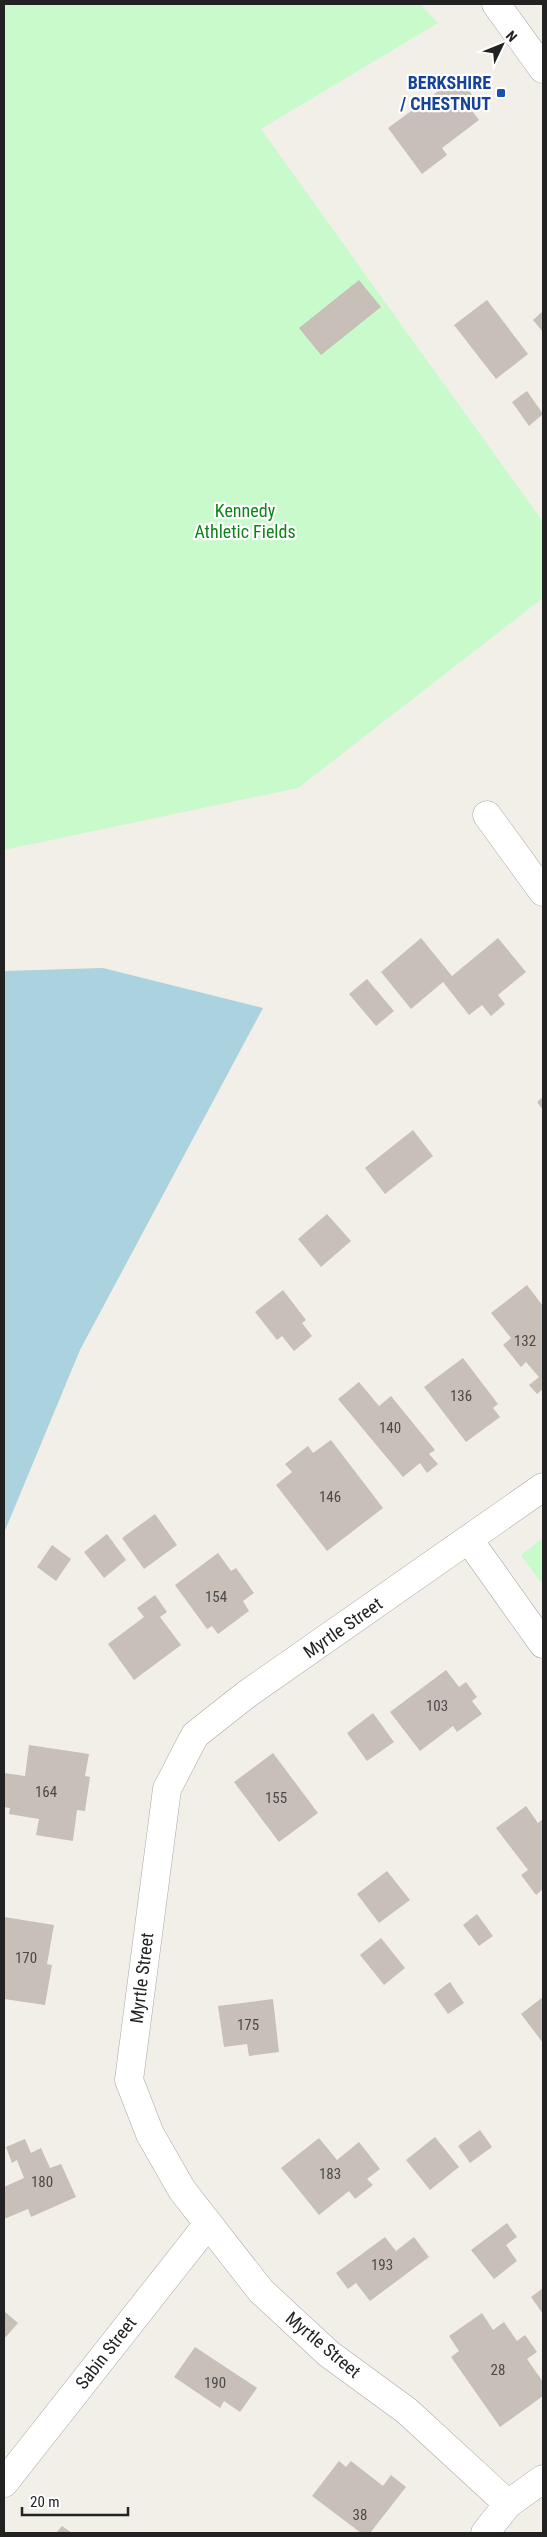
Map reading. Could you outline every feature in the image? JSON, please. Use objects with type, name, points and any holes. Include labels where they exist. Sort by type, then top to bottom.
[{"type":"street","points":[[509,8],[543,69]]},
{"type":"street","points":[[487,815],[543,892]]},
{"type":"street","name":"Myrtle Street","points":[[508,2504],[407,2411],[329,2354],[268,2297],[182,2190],[150,2134],[129,2080],[167,1790],[194,1735],[247,1694],[543,1487]]},
{"type":"street","points":[[468,1540],[543,1644]]},
{"type":"street","name":"Sabin Street","points":[[4,2483],[208,2224]]},
{"type":"street","points":[[485,2533],[508,2504],[543,2479]]},
{"type":"green space","name":"Kennedy Athletic Fields","points":[[4,4],[420,4],[438,23],[261,129],[543,522],[543,598],[298,788],[4,850]]},
{"type":"green space","points":[[543,1538],[543,1585],[521,1555]]},
{"type":"water","points":[[103,968],[263,1008],[80,1350],[4,1533],[4,971]]},
{"type":"building","points":[[459,76],[475,99],[467,104],[479,120],[442,148],[447,155],[422,174],[388,128]]},
{"type":"building","points":[[359,280],[381,307],[321,355],[299,328]]},
{"type":"building","points":[[487,300],[528,354],[496,379],[454,325]]},
{"type":"building","points":[[543,311],[543,332],[533,320]]},
{"type":"building","points":[[527,391],[543,414],[529,426],[512,402]]},
{"type":"building","points":[[421,938],[452,976],[498,938],[526,972],[498,995],[505,1004],[491,1016],[482,1005],[469,1015],[443,982],[411,1009],[381,972]]},
{"type":"building","points":[[367,979],[394,1011],[376,1026],[349,994]]},
{"type":"building","points":[[543,1097],[543,1110],[537,1102]]},
{"type":"building","points":[[413,1130],[433,1156],[385,1194],[365,1168]]},
{"type":"building","points":[[327,1214],[351,1241],[321,1267],[298,1239]]},
{"type":"building","points":[[527,1285],[543,1306],[543,1389],[537,1394],[529,1385],[539,1377],[526,1362],[521,1367],[503,1345],[511,1338],[491,1313]]},
{"type":"building","points":[[283,1290],[306,1320],[302,1323],[312,1336],[294,1351],[282,1336],[277,1340],[255,1312]]},
{"type":"building","points":[[463,1358],[498,1404],[493,1408],[500,1417],[466,1442],[424,1387]]},
{"type":"building","points":[[359,1382],[379,1406],[391,1396],[435,1450],[429,1454],[438,1464],[427,1473],[420,1463],[403,1477],[338,1399]]},
{"type":"building","points":[[331,1440],[383,1508],[327,1551],[276,1485],[292,1472],[285,1464],[308,1446],[313,1453]]},
{"type":"building","points":[[155,1514],[177,1545],[144,1569],[122,1538]]},
{"type":"building","points":[[107,1534],[126,1560],[104,1578],[84,1552]]},
{"type":"building","points":[[52,1545],[71,1559],[56,1581],[37,1567]]},
{"type":"building","points":[[218,1553],[231,1571],[236,1568],[254,1593],[243,1601],[249,1611],[218,1634],[212,1626],[207,1629],[175,1585]]},
{"type":"building","points":[[155,1595],[167,1612],[160,1617],[181,1645],[134,1680],[108,1644],[144,1617],[137,1608]]},
{"type":"building","points":[[446,1670],[459,1687],[466,1682],[477,1697],[472,1701],[482,1714],[457,1732],[453,1726],[420,1751],[390,1712]]},
{"type":"building","points":[[373,1713],[394,1742],[367,1761],[347,1733]]},
{"type":"building","points":[[29,1745],[89,1754],[85,1776],[90,1777],[85,1811],[77,1810],[73,1841],[36,1835],[39,1819],[9,1814],[10,1808],[4,1807],[4,1773],[25,1776]]},
{"type":"building","points":[[273,1753],[318,1813],[279,1842],[234,1782]]},
{"type":"building","points":[[526,1806],[538,1823],[543,1819],[543,1889],[536,1895],[521,1875],[528,1870],[496,1828]]},
{"type":"building","points":[[387,1871],[410,1900],[379,1923],[357,1894]]},
{"type":"building","points":[[477,1914],[493,1936],[479,1946],[463,1925]]},
{"type":"building","points":[[4,1917],[54,1925],[47,1964],[52,1965],[45,2005],[4,1999]]},
{"type":"building","points":[[381,1938],[405,1968],[384,1985],[360,1955]]},
{"type":"building","points":[[450,1982],[464,2003],[448,2014],[434,1994]]},
{"type":"building","points":[[543,1997],[543,2043],[521,2014]]},
{"type":"building","points":[[273,1999],[279,2052],[249,2056],[247,2044],[224,2047],[218,2006]]},
{"type":"building","points":[[480,2130],[492,2147],[470,2163],[458,2146]]},
{"type":"building","points":[[435,2137],[459,2167],[430,2190],[406,2160]]},
{"type":"building","points":[[319,2138],[337,2160],[359,2142],[380,2169],[367,2179],[373,2185],[355,2199],[349,2191],[319,2215],[281,2168]]},
{"type":"building","points":[[25,2139],[31,2153],[41,2148],[50,2168],[61,2164],[76,2197],[31,2217],[28,2209],[4,2219],[4,2187],[24,2178],[17,2160],[12,2163],[6,2147]]},
{"type":"building","points":[[507,2223],[517,2237],[506,2245],[517,2261],[494,2279],[471,2250]]},
{"type":"building","points":[[385,2237],[396,2251],[414,2237],[429,2257],[370,2301],[356,2283],[348,2289],[336,2273]]},
{"type":"building","points":[[543,2288],[543,2314],[531,2297]]},
{"type":"building","points":[[4,2311],[18,2323],[4,2339]]},
{"type":"building","points":[[482,2313],[493,2330],[504,2322],[517,2341],[525,2335],[537,2352],[527,2359],[543,2382],[543,2396],[500,2427],[451,2357],[459,2351],[449,2336]]},
{"type":"building","points":[[195,2347],[257,2388],[240,2412],[224,2401],[220,2408],[174,2377]]},
{"type":"building","points":[[339,2461],[346,2467],[351,2461],[383,2486],[391,2475],[406,2487],[370,2533],[361,2533],[312,2496]]},
{"type":"building","points":[[62,2526],[72,2533],[56,2533]]},
{"type":"place","name":"BERKSHIRE / CHESTNUT","points":[[501,93]]}]
